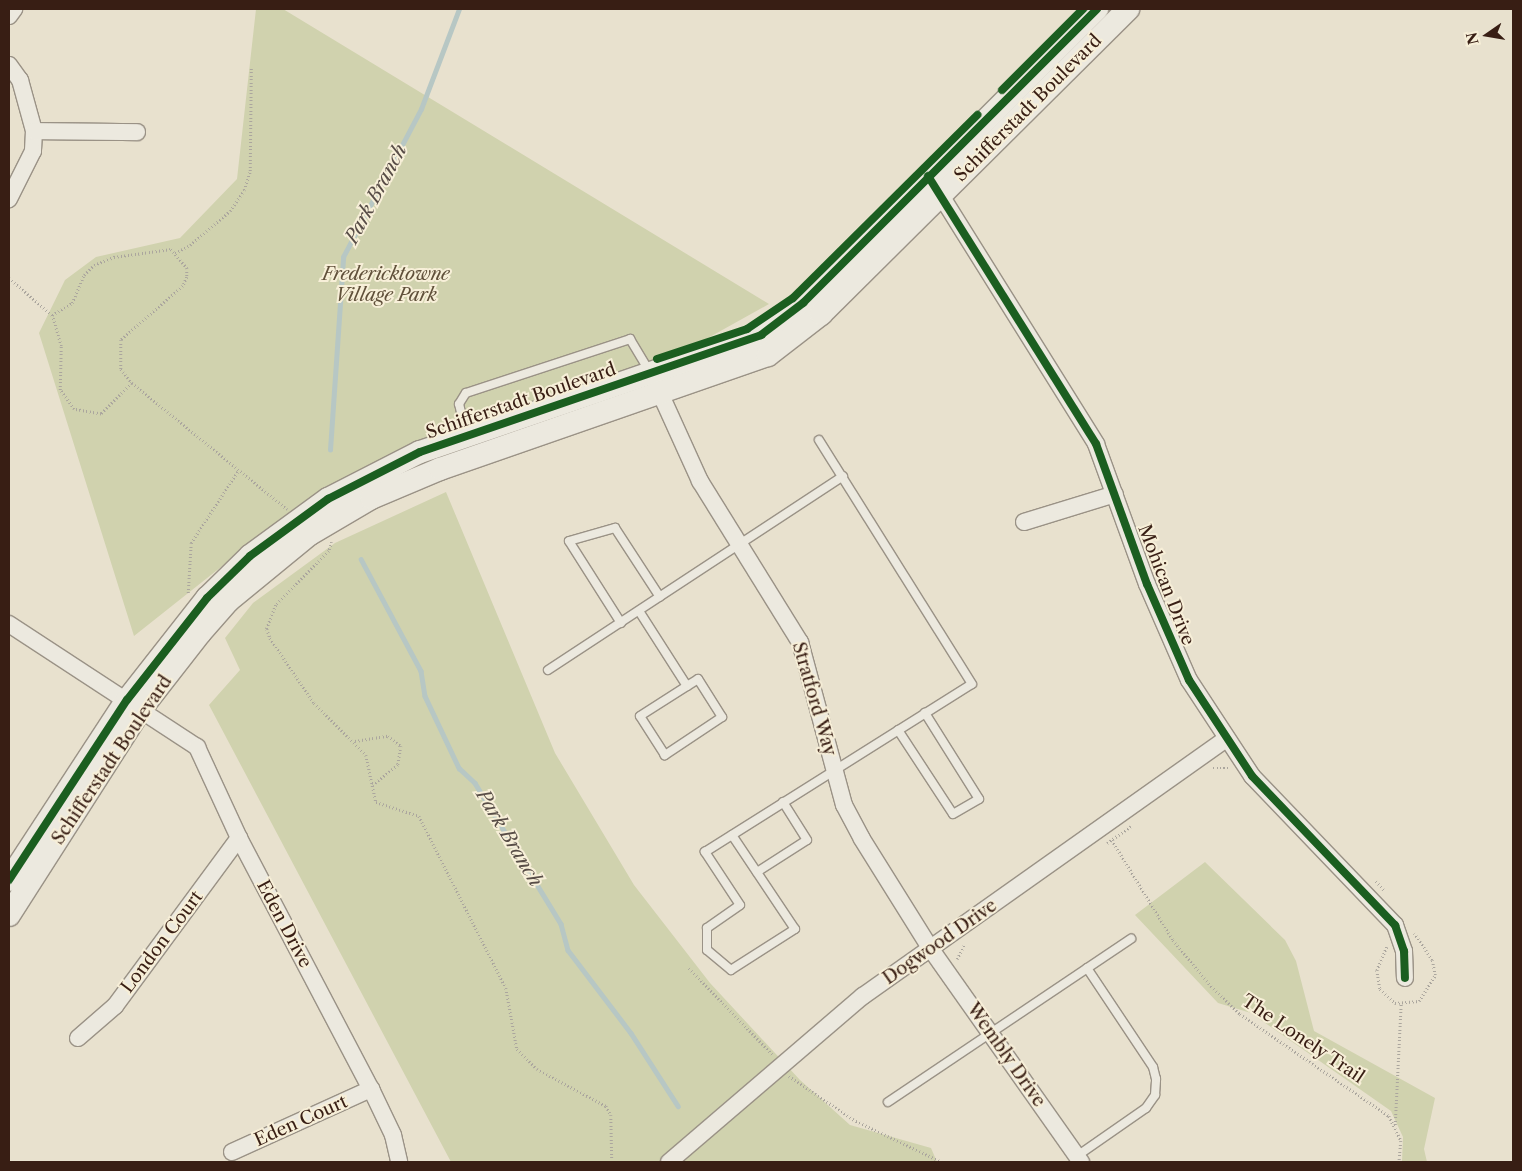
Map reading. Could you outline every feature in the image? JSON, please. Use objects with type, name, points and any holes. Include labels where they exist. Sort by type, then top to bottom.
[{"type":"main road","name":"Schifferstadt Boulevard","points":[[9,880],[134,705],[207,598],[250,556],[328,499],[420,452],[761,335],[803,303],[1097,9]]},
{"type":"main road","name":"Schifferstadt Boulevard","points":[[9,915],[134,705],[228,601],[310,534],[371,498],[440,469],[661,394],[768,355],[786,343],[821,314],[1128,9]]},
{"type":"street","points":[[9,16],[14,9]]},
{"type":"street","points":[[9,65],[20,80],[34,131],[33,151],[9,199]]},
{"type":"street","points":[[34,131],[137,132]]},
{"type":"street","name":"Mohican Drive","points":[[928,176],[1079,413],[1115,494],[1170,642],[1225,740],[1272,798],[1395,925],[1404,951],[1405,978]]},
{"type":"street","name":"Stratford Way","points":[[650,373],[700,481],[738,546],[800,642],[844,805],[862,839],[930,948]]},
{"type":"street","points":[[1024,522],[1115,494]]},
{"type":"street","name":"Eden Drive","points":[[9,624],[197,747],[238,838],[393,1135],[399,1162]]},
{"type":"street","name":"Dogwood Drive","points":[[669,1162],[780,1065],[930,948],[1225,740]]},
{"type":"street","name":"London Court","points":[[78,1038],[115,1006],[238,838]]},
{"type":"street","name":"Wembly Drive","points":[[930,948],[1079,1159]]},
{"type":"street","name":"Eden Court","points":[[232,1152],[371,1090]]},
{"type":"lane","points":[[467,436],[459,404],[466,393],[630,340],[650,373]]},
{"type":"lane","points":[[732,835],[795,929],[731,970],[706,950],[707,928],[740,905],[704,852],[972,684],[819,440]]},
{"type":"lane","points":[[548,670],[843,476]]},
{"type":"lane","points":[[621,623],[569,540],[616,528],[660,597]]},
{"type":"lane","points":[[639,611],[687,686]]},
{"type":"lane","points":[[698,679],[722,717],[665,755],[640,716],[687,686],[698,679]]},
{"type":"lane","points":[[898,730],[953,814],[979,799],[925,713]]},
{"type":"lane","points":[[757,872],[807,840],[783,802]]},
{"type":"lane","points":[[888,1102],[1131,939]]},
{"type":"lane","points":[[1079,1159],[1146,1108],[1155,1095],[1156,1079],[1153,1066],[1087,968]]},
{"type":"path","points":[[52,315],[72,303],[84,275],[94,265],[160,249],[175,252],[190,245],[230,210],[244,190],[250,171],[251,67]]},
{"type":"path","points":[[175,252],[187,268],[183,286],[121,340],[122,369],[132,382],[238,472],[290,512]]},
{"type":"path","points":[[9,278],[52,315],[61,346],[60,390],[74,409],[101,414],[132,382]]},
{"type":"path","points":[[188,601],[191,543],[238,472]]},
{"type":"path","points":[[332,542],[329,551],[276,606],[267,628],[314,703],[355,741],[366,755],[376,802],[383,807],[402,807],[419,816],[506,988],[518,1049],[537,1069],[606,1106],[611,1115],[612,1162]]},
{"type":"path","points":[[355,741],[388,736],[401,746],[398,765],[372,785]]},
{"type":"path","points":[[1206,773],[1218,765],[1233,772]]},
{"type":"path","points":[[1104,845],[1136,823]]},
{"type":"path","points":[[1368,874],[1388,895]]},
{"type":"path","points":[[1386,941],[1378,984],[1384,995],[1401,1004],[1424,998],[1435,976],[1432,960],[1412,929]]},
{"type":"path","points":[[960,966],[957,954],[970,938]]},
{"type":"path","points":[[689,968],[790,1077],[856,1121],[942,1162]]},
{"type":"path","points":[[1399,1162],[1401,1141],[1395,1125],[1401,1004]]},
{"type":"green space","name":"Fredericktowne Village Park","points":[[256,9],[283,9],[769,304],[602,397],[419,469],[350,477],[299,505],[134,636],[39,333],[65,280],[96,257],[180,238],[237,179]]},
{"type":"green space","points":[[446,492],[555,753],[634,885],[710,983],[800,1080],[850,1125],[931,1148],[937,1162],[451,1162],[209,705],[240,670],[225,638],[253,603],[335,543]]},
{"type":"green space","points":[[1205,862],[1285,940],[1296,961],[1314,1031],[1435,1098],[1424,1149],[1427,1162],[1402,1162],[1403,1137],[1391,1111],[1251,1013],[1218,1003],[1135,915]]},
{"type":"waterway","name":"Park Branch","points":[[330,450],[343,257],[421,109],[459,9]]},
{"type":"waterway","name":"Park Branch","points":[[361,559],[421,671],[425,696],[459,768],[475,783],[561,924],[568,950],[631,1033],[678,1106]]},
{"type":"cycle path","points":[[1002,90],[1083,9]]},
{"type":"cycle path","points":[[9,880],[127,700],[207,598],[250,556],[328,499],[420,452],[761,335],[803,303],[1097,9]]},
{"type":"cycle path","points":[[657,359],[747,329],[793,298],[977,115]]},
{"type":"cycle path","points":[[928,176],[1096,444],[1147,584],[1189,680],[1252,776],[1395,925],[1404,951],[1405,978]]}]
